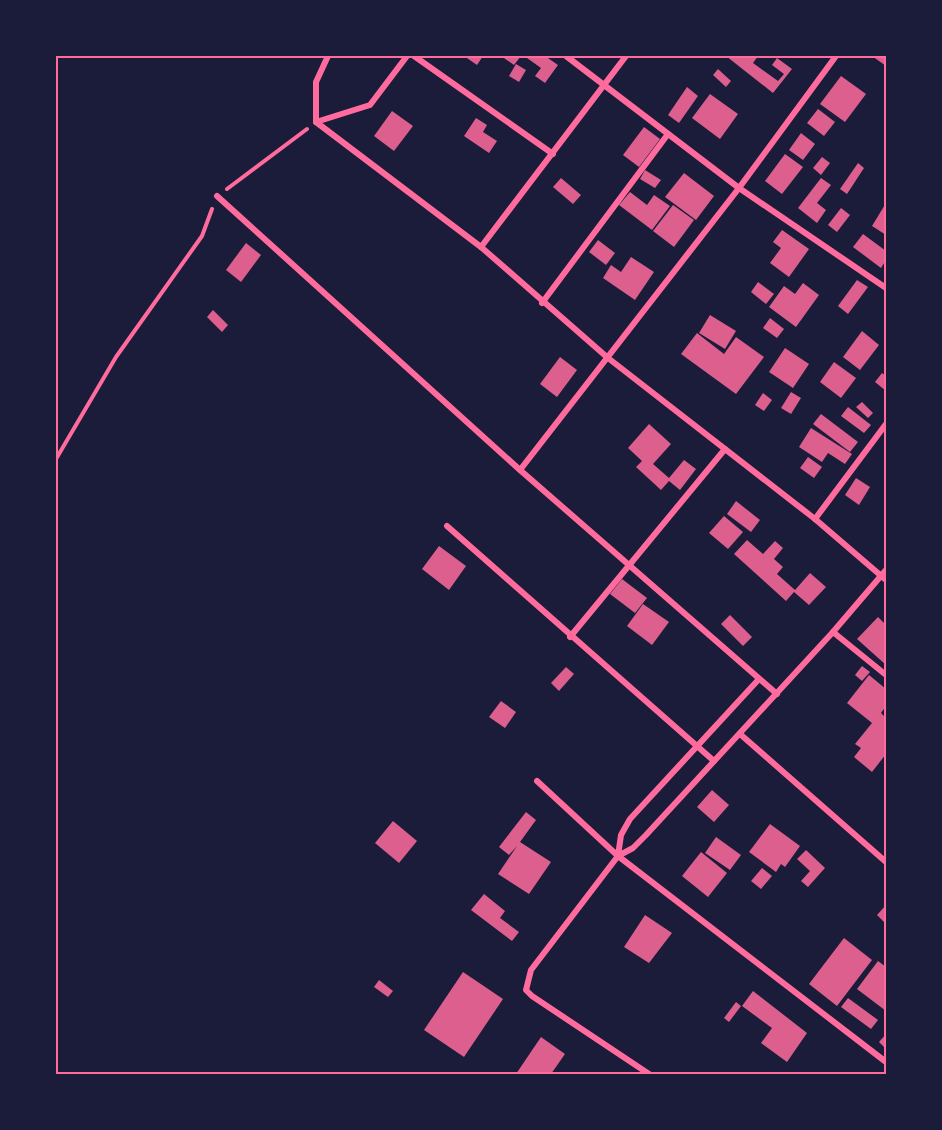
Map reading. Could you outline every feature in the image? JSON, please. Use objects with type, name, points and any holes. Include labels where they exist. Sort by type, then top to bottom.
[{"type":"street","points":[[316,122],[316,82],[328,56]]},
{"type":"street","points":[[316,122],[370,105],[407,56]]},
{"type":"street","points":[[414,56],[553,154]]},
{"type":"street","points":[[566,56],[739,188],[886,288]]},
{"type":"street","points":[[481,247],[626,56]]},
{"type":"street","points":[[520,470],[739,188],[836,56]]},
{"type":"street","points":[[316,122],[481,247],[542,303],[608,358],[885,575],[646,835],[633,848],[618,855],[531,970],[526,990],[532,996],[649,1074]]},
{"type":"street","points":[[542,303],[668,134]]},
{"type":"street","points":[[217,196],[520,470],[777,694]]},
{"type":"street","points":[[815,519],[886,424]]},
{"type":"street","points":[[570,637],[725,449]]},
{"type":"street","points":[[447,526],[570,637],[714,761]]},
{"type":"street","points":[[833,632],[886,675]]},
{"type":"street","points":[[618,855],[621,835],[630,819],[759,679]]},
{"type":"street","points":[[740,734],[886,862]]},
{"type":"street","points":[[537,781],[618,855],[886,1062]]},
{"type":"path","points":[[56,459],[116,357],[202,236],[217,196],[316,122]]},
{"type":"building","points":[[464,56],[483,56],[477,65]]},
{"type":"building","points":[[501,56],[521,56],[514,65]]},
{"type":"building","points":[[545,56],[558,65],[545,83],[535,76],[541,68],[527,58]]},
{"type":"building","points":[[726,56],[758,56],[753,63],[778,81],[784,74],[772,65],[777,58],[792,69],[773,93]]},
{"type":"building","points":[[872,56],[886,56],[886,66]]},
{"type":"building","points":[[516,64],[526,70],[519,82],[509,76]]},
{"type":"building","points":[[718,69],[731,81],[726,87],[713,75]]},
{"type":"building","points":[[841,76],[866,94],[845,122],[820,104]]},
{"type":"building","points":[[687,87],[698,96],[679,123],[668,115]]},
{"type":"building","points":[[710,94],[738,114],[720,139],[692,118]]},
{"type":"building","points":[[818,109],[835,122],[824,136],[807,123]]},
{"type":"building","points":[[392,111],[413,126],[394,151],[374,136]]},
{"type":"building","points":[[476,118],[487,125],[483,132],[497,141],[489,153],[464,136]]},
{"type":"building","points":[[644,127],[660,139],[639,167],[623,155]]},
{"type":"building","points":[[801,133],[815,144],[803,160],[789,150]]},
{"type":"building","points":[[785,154],[803,167],[782,194],[765,181]]},
{"type":"building","points":[[822,157],[830,163],[821,175],[813,168]]},
{"type":"building","points":[[858,163],[864,168],[847,194],[840,189]]},
{"type":"building","points":[[645,170],[661,180],[655,188],[640,179]]},
{"type":"building","points":[[684,173],[714,196],[696,220],[665,197]]},
{"type":"building","points":[[561,178],[581,195],[573,204],[553,187]]},
{"type":"building","points":[[821,178],[831,185],[817,203],[826,210],[817,223],[798,208]]},
{"type":"building","points":[[630,192],[647,205],[654,195],[670,206],[652,230],[619,205]]},
{"type":"building","points":[[886,203],[886,235],[872,226]]},
{"type":"building","points":[[673,205],[694,220],[674,247],[653,231]]},
{"type":"building","points":[[841,208],[850,215],[837,232],[828,225]]},
{"type":"building","points":[[782,230],[809,249],[789,277],[770,263],[781,248],[773,242]]},
{"type":"building","points":[[863,234],[886,251],[886,260],[881,268],[853,247]]},
{"type":"building","points":[[598,240],[615,253],[606,265],[589,252]]},
{"type":"building","points":[[246,243],[261,255],[241,282],[226,270]]},
{"type":"building","points":[[631,257],[654,272],[635,300],[603,278],[611,265],[621,272]]},
{"type":"building","points":[[857,280],[868,287],[848,314],[838,306]]},
{"type":"building","points":[[758,282],[774,294],[766,304],[751,292]]},
{"type":"building","points":[[803,283],[819,295],[796,327],[769,307],[784,286],[795,294]]},
{"type":"building","points":[[213,310],[228,325],[222,332],[207,317]]},
{"type":"building","points":[[710,315],[736,331],[725,349],[699,333]]},
{"type":"building","points":[[770,318],[784,329],[777,338],[763,328]]},
{"type":"building","points":[[862,331],[879,345],[860,370],[843,357]]},
{"type":"building","points":[[697,333],[724,354],[736,337],[764,357],[736,394],[681,354]]},
{"type":"building","points":[[785,348],[809,364],[793,388],[769,372]]},
{"type":"building","points":[[560,357],[577,370],[557,397],[540,384]]},
{"type":"building","points":[[834,362],[856,378],[841,398],[820,382]]},
{"type":"building","points":[[882,373],[886,376],[886,391],[875,382]]},
{"type":"building","points":[[791,392],[801,398],[791,414],[781,408]]},
{"type":"building","points":[[763,393],[772,400],[764,411],[755,405]]},
{"type":"building","points":[[862,402],[873,413],[868,418],[856,407]]},
{"type":"building","points":[[848,407],[871,425],[864,433],[841,416]]},
{"type":"building","points":[[821,414],[858,442],[850,452],[813,424]]},
{"type":"building","points":[[649,424],[671,444],[653,464],[669,478],[684,460],[696,469],[680,490],[669,481],[661,490],[636,467],[642,461],[628,448]]},
{"type":"building","points":[[811,428],[852,454],[845,464],[828,453],[822,462],[799,447]]},
{"type":"building","points":[[808,457],[822,467],[814,478],[800,468]]},
{"type":"building","points":[[856,478],[870,487],[859,505],[845,495]]},
{"type":"building","points":[[736,501],[760,520],[751,532],[727,514]]},
{"type":"building","points":[[724,516],[743,532],[728,549],[709,533]]},
{"type":"building","points":[[747,540],[763,554],[775,541],[783,548],[774,559],[783,567],[777,574],[795,590],[810,573],[826,587],[809,605],[794,592],[786,601],[734,554]]},
{"type":"building","points":[[439,546],[466,566],[449,590],[422,569]]},
{"type":"building","points":[[622,579],[647,598],[635,613],[610,594]]},
{"type":"building","points":[[643,604],[669,622],[652,645],[627,626]]},
{"type":"building","points":[[730,615],[752,637],[743,646],[721,624]]},
{"type":"building","points":[[878,617],[886,625],[886,665],[857,639]]},
{"type":"building","points":[[862,666],[870,672],[862,681],[855,675]]},
{"type":"building","points":[[566,667],[574,674],[559,691],[551,683]]},
{"type":"building","points":[[869,675],[886,689],[886,706],[881,713],[886,718],[886,754],[872,772],[854,757],[861,748],[855,744],[872,723],[847,703]]},
{"type":"building","points":[[501,701],[516,712],[505,728],[489,717]]},
{"type":"building","points":[[712,790],[729,805],[714,822],[697,807]]},
{"type":"building","points":[[526,812],[536,820],[520,842],[551,862],[529,894],[498,874],[517,846],[509,855],[499,847]]},
{"type":"building","points":[[393,821],[417,841],[399,863],[375,843]]},
{"type":"building","points":[[770,824],[800,846],[785,867],[781,864],[776,872],[749,852]]},
{"type":"building","points":[[716,837],[741,855],[730,870],[705,853]]},
{"type":"building","points":[[806,850],[825,868],[808,887],[801,881],[810,871],[797,859]]},
{"type":"building","points":[[701,852],[727,873],[708,897],[682,876]]},
{"type":"building","points":[[762,868],[772,876],[761,889],[751,881]]},
{"type":"building","points":[[484,894],[505,911],[500,918],[519,932],[512,941],[471,910]]},
{"type":"building","points":[[886,905],[886,924],[877,915]]},
{"type":"building","points":[[645,915],[672,933],[649,963],[624,947]]},
{"type":"building","points":[[844,938],[872,960],[837,1006],[809,984]]},
{"type":"building","points":[[878,961],[886,967],[886,1011],[857,989]]},
{"type":"building","points":[[463,972],[503,999],[464,1057],[424,1030]]},
{"type":"building","points":[[379,980],[393,991],[388,997],[374,987]]},
{"type":"building","points":[[753,991],[807,1033],[787,1062],[761,1043],[772,1028],[742,1006]]},
{"type":"building","points":[[848,998],[878,1020],[871,1029],[841,1007]]},
{"type":"building","points":[[736,1002],[741,1006],[729,1022],[724,1018]]},
{"type":"building","points":[[886,1034],[886,1049],[879,1042]]},
{"type":"building","points":[[541,1037],[565,1054],[551,1074],[516,1074]]}]
